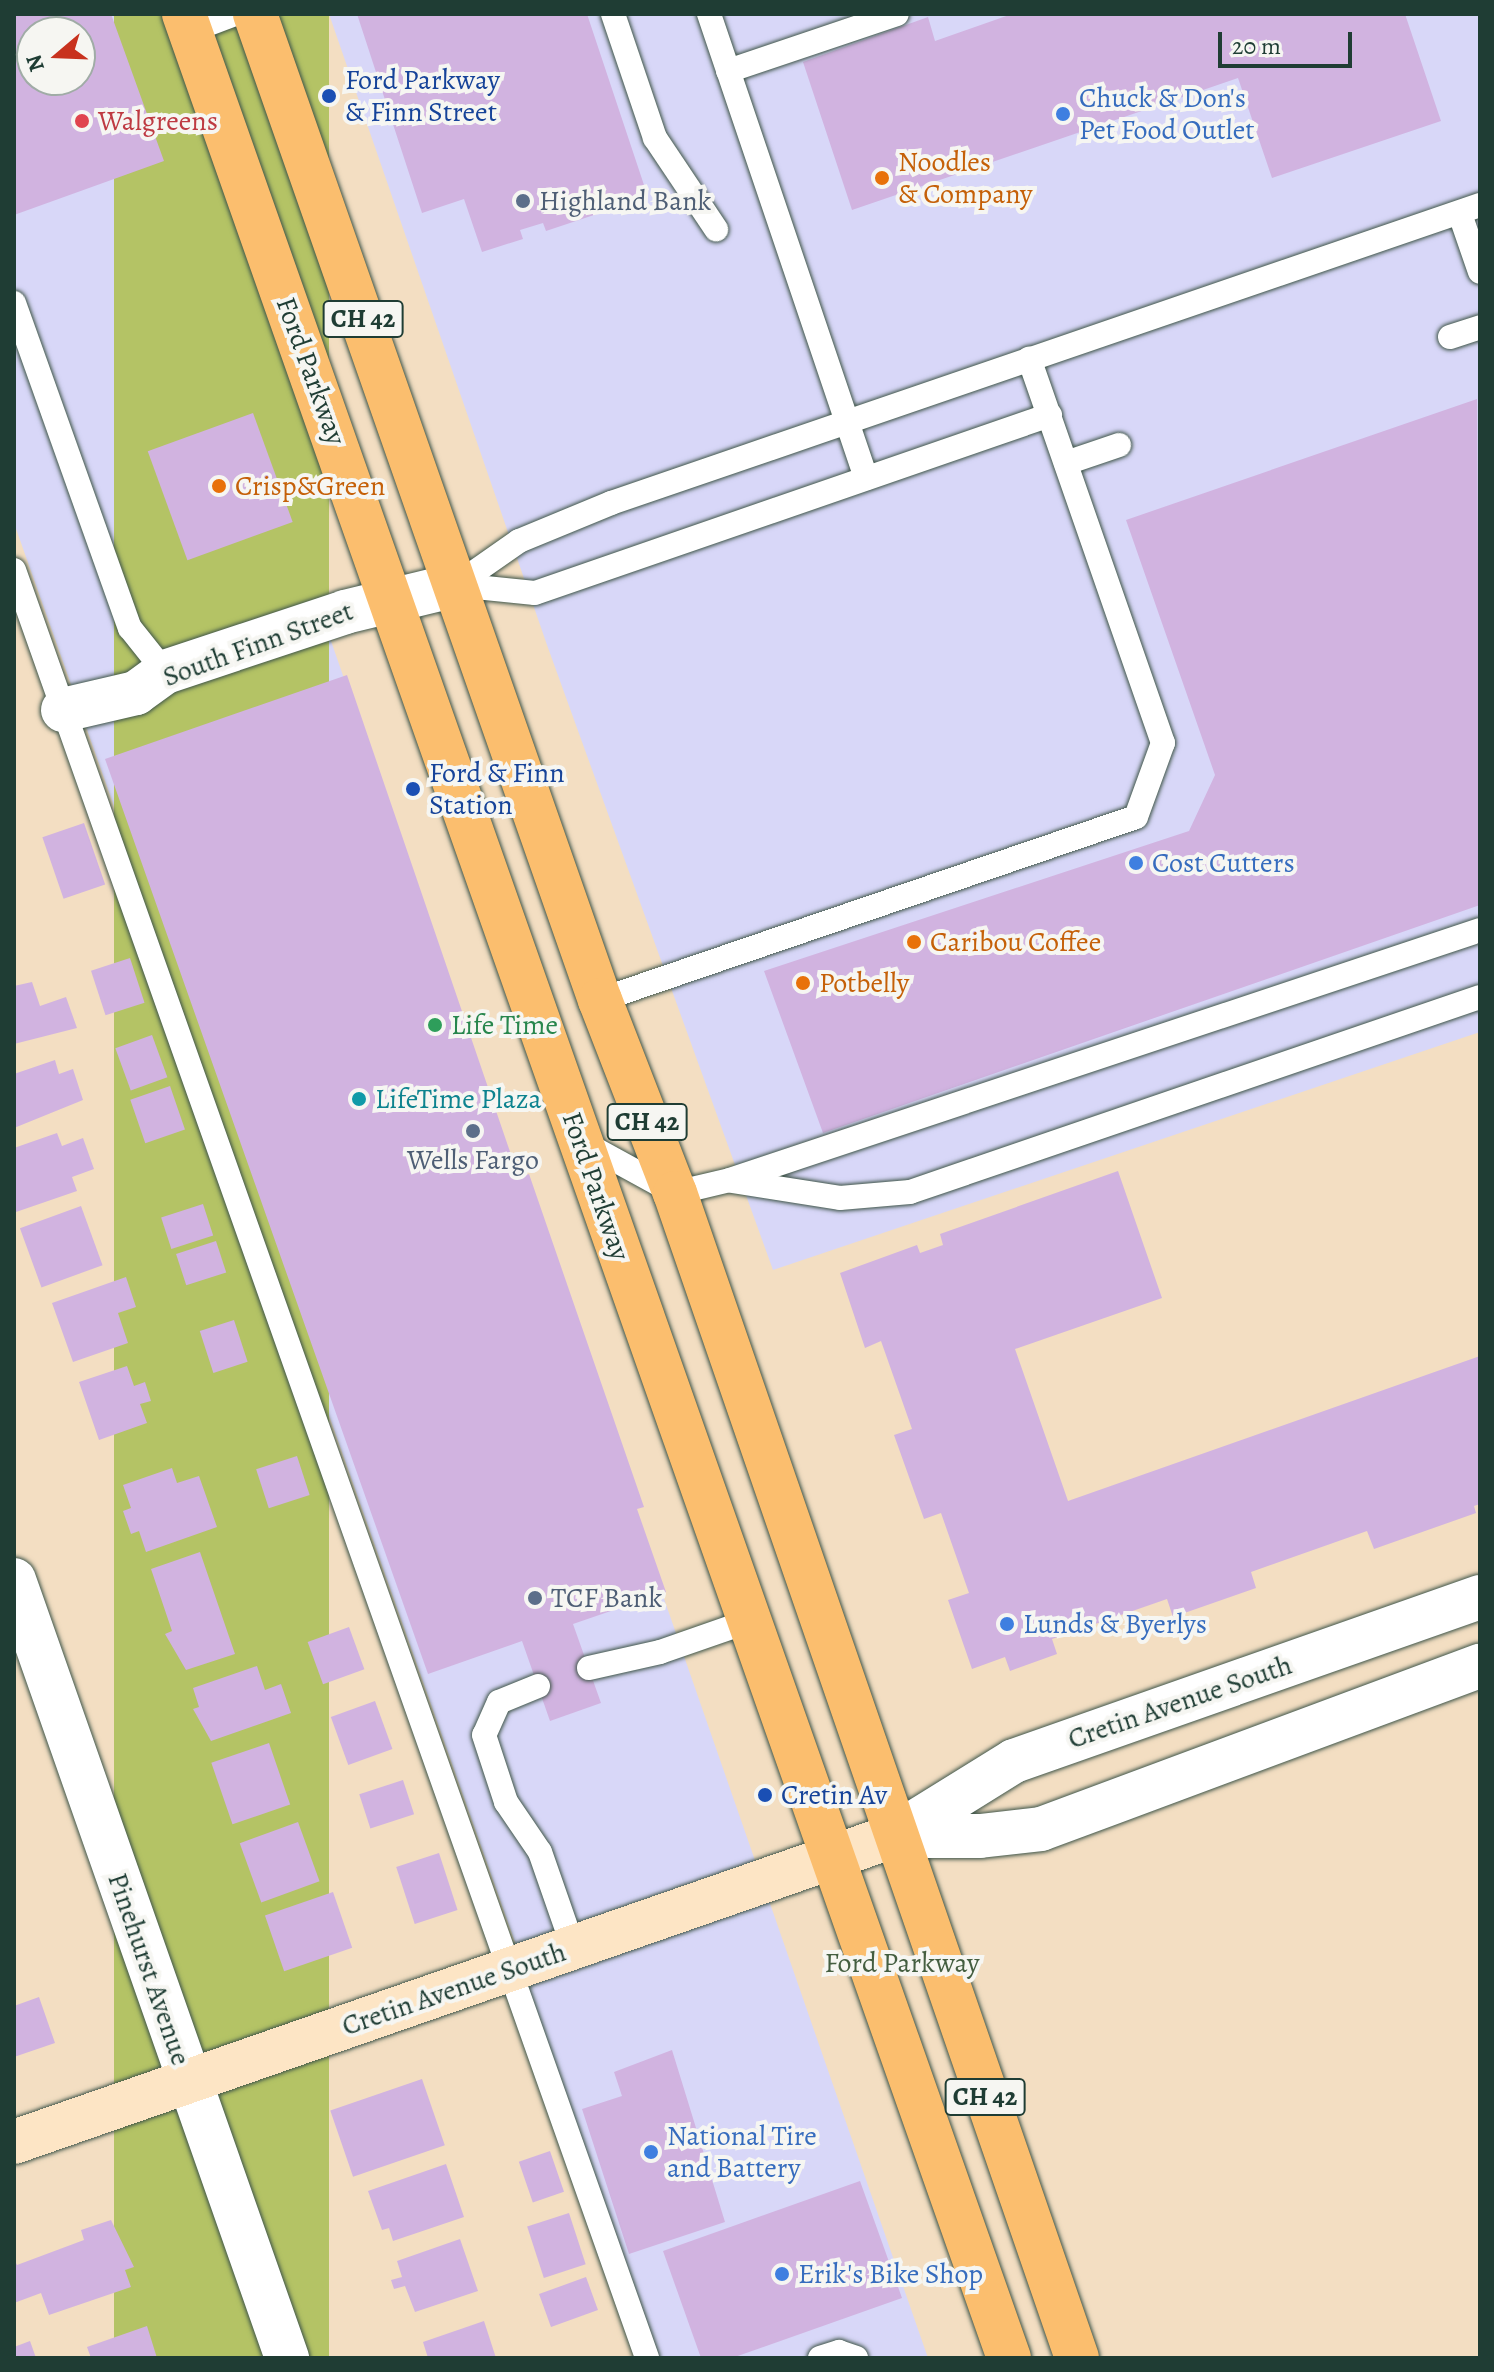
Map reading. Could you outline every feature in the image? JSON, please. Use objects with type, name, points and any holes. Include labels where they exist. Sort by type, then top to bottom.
[{"type":"main road","name":"CH 42","points":[[255,14],[600,1000],[675,1193],[893,1836],[1077,2358]]},
{"type":"main road","name":"Ford Parkway","points":[[187,23],[392,598],[1009,2358]]},
{"type":"main road","name":"Cretin Avenue South","points":[[14,2142],[893,1836]]},
{"type":"street","name":"South Finn Street","points":[[63,710],[136,693],[165,672],[392,598],[456,585]]},
{"type":"street","name":"Pinehurst Avenue","points":[[14,1580],[287,2358]]},
{"type":"street","name":"Cretin Avenue South","points":[[893,1836],[1014,1761],[1480,1597]]},
{"type":"street","name":"Cretin Avenue South","points":[[893,1836],[980,1836],[1041,1829],[1480,1666]]},
{"type":"lane","points":[[187,23],[235,14]]},
{"type":"lane","points":[[613,14],[655,138],[716,229]]},
{"type":"lane","points":[[709,14],[866,478]]},
{"type":"lane","points":[[728,71],[897,14]]},
{"type":"lane","points":[[456,585],[519,541],[611,503],[1470,210],[1480,272]]},
{"type":"lane","points":[[14,303],[130,628],[165,672]]},
{"type":"lane","points":[[1450,337],[1480,327]]},
{"type":"lane","points":[[600,1000],[1136,817],[1163,743],[1029,359]]},
{"type":"lane","points":[[456,585],[535,593],[1050,415]]},
{"type":"lane","points":[[1066,463],[1119,445]]},
{"type":"lane","points":[[14,570],[512,1969],[647,2358]]},
{"type":"lane","points":[[580,1140],[675,1193],[730,1180],[1480,930]]},
{"type":"lane","points":[[730,1180],[840,1198],[910,1192],[1480,997]]},
{"type":"lane","points":[[589,1668],[660,1652],[749,1621]]},
{"type":"lane","points":[[538,1686],[499,1702],[484,1735],[506,1802],[540,1852],[573,1947]]},
{"type":"lane","points":[[820,2358],[839,2352],[856,2358]]},
{"type":"shaded area","points":[[14,14],[113,14],[928,2358],[636,2358],[500,1974],[523,1965],[14,523]]},
{"type":"shaded area","points":[[329,14],[1480,14],[1480,1032],[773,1270],[547,645]]},
{"type":"green space","points":[[114,14],[329,14],[329,2358],[114,2358]]},
{"type":"building","name":"Walgreens","points":[[14,14],[111,14],[164,161],[14,215]]},
{"type":"building","points":[[357,14],[587,14],[648,197],[546,231],[543,223],[520,230],[523,239],[482,252],[464,199],[422,213]]},
{"type":"building","points":[[1012,14],[1405,14],[1441,121],[1272,178],[1238,78],[852,210],[803,62],[928,17],[935,41]]},
{"type":"building","points":[[1477,399],[1480,905],[823,1133],[764,971],[1189,831],[1215,775],[1126,520]]},
{"type":"building","name":"Crisp&Green","points":[[253,413],[293,522],[187,560],[148,451]]},
{"type":"building","points":[[347,675],[519,1178],[529,1174],[644,1507],[637,1509],[666,1592],[573,1624],[601,1703],[550,1721],[522,1641],[428,1674],[105,759]]},
{"type":"building","points":[[84,823],[105,884],[64,899],[42,837]]},
{"type":"building","points":[[130,958],[145,1003],[106,1015],[91,971]]},
{"type":"building","points":[[32,982],[40,1006],[66,997],[77,1028],[14,1044],[14,986]]},
{"type":"building","points":[[152,1035],[167,1077],[131,1091],[115,1048]]},
{"type":"building","points":[[55,1060],[59,1074],[73,1069],[83,1100],[14,1128],[14,1074]]},
{"type":"building","points":[[170,1086],[185,1129],[145,1143],[130,1100]]},
{"type":"building","points":[[57,1133],[62,1146],[83,1138],[94,1169],[72,1177],[77,1191],[16,1212],[14,1148]]},
{"type":"building","points":[[1118,1171],[1162,1298],[1015,1349],[1068,1501],[1480,1356],[1480,1504],[1474,1506],[1476,1513],[1374,1549],[1367,1531],[1251,1572],[1256,1588],[1173,1617],[1167,1599],[1052,1639],[1057,1654],[1010,1671],[1005,1657],[972,1669],[948,1600],[969,1593],[941,1513],[924,1519],[894,1435],[912,1429],[881,1341],[865,1348],[840,1273],[917,1245],[920,1253],[943,1245],[940,1234]]},
{"type":"building","points":[[203,1204],[213,1235],[171,1249],[161,1218]]},
{"type":"building","points":[[81,1206],[103,1265],[41,1287],[20,1228]]},
{"type":"building","points":[[216,1241],[226,1272],[186,1285],[176,1254]]},
{"type":"building","points":[[126,1277],[136,1307],[118,1313],[128,1343],[73,1362],[52,1303]]},
{"type":"building","points":[[234,1320],[248,1362],[213,1373],[200,1331]]},
{"type":"building","points":[[127,1366],[134,1386],[145,1382],[151,1401],[140,1404],[147,1423],[99,1440],[79,1382]]},
{"type":"building","points":[[297,1456],[310,1495],[269,1508],[256,1469]]},
{"type":"building","points":[[172,1468],[177,1483],[199,1476],[217,1527],[146,1552],[139,1531],[131,1534],[123,1511],[131,1508],[123,1485]]},
{"type":"building","points":[[200,1552],[235,1654],[186,1670],[165,1634],[172,1631],[151,1569]]},
{"type":"building","points":[[349,1627],[364,1669],[323,1684],[308,1642]]},
{"type":"building","points":[[257,1666],[265,1690],[281,1684],[291,1713],[211,1741],[193,1709],[199,1707],[193,1688]]},
{"type":"building","points":[[375,1701],[392,1749],[348,1765],[331,1717]]},
{"type":"building","points":[[269,1743],[290,1804],[232,1824],[211,1763]]},
{"type":"building","points":[[403,1780],[414,1814],[370,1828],[359,1794]]},
{"type":"building","points":[[298,1822],[320,1881],[261,1902],[240,1843]]},
{"type":"building","points":[[439,1853],[458,1910],[415,1924],[396,1867]]},
{"type":"building","points":[[333,1892],[352,1948],[284,1971],[265,1915]]},
{"type":"building","points":[[39,1997],[55,2043],[14,2057],[14,2006]]},
{"type":"building","name":"National Tire and Battery","points":[[672,2050],[725,2222],[629,2254],[582,2109],[622,2096],[614,2072]]},
{"type":"building","points":[[422,2079],[445,2145],[353,2177],[330,2111]]},
{"type":"building","points":[[550,2151],[564,2192],[533,2202],[519,2162]]},
{"type":"building","points":[[446,2164],[464,2217],[393,2241],[389,2228],[382,2230],[368,2191]]},
{"type":"building","name":"Erik's Bike Shop","points":[[860,2181],[902,2298],[732,2358],[701,2358],[663,2251]]},
{"type":"building","points":[[569,2213],[586,2264],[544,2278],[527,2227]]},
{"type":"building","points":[[111,2220],[134,2267],[125,2270],[131,2287],[49,2315],[41,2293],[14,2303],[14,2259],[17,2265],[84,2240],[81,2230]]},
{"type":"building","points":[[460,2239],[478,2291],[415,2312],[405,2286],[394,2289],[391,2280],[402,2277],[397,2261]]},
{"type":"building","points":[[586,2277],[598,2310],[551,2327],[539,2294]]},
{"type":"building","points":[[484,2321],[496,2358],[428,2358],[423,2342]]},
{"type":"building","points":[[147,2326],[157,2358],[91,2358],[87,2347]]},
{"type":"building","points":[[30,2341],[36,2358],[14,2358],[14,2347]]},
{"type":"place","name":"Ford Parkway & Finn Street","points":[[329,96]]},
{"type":"place","name":"Chuck & Don's Pet Food Outlet","points":[[1063,114]]},
{"type":"place","name":"Walgreens","points":[[82,121]]},
{"type":"place","name":"Noodles & Company","points":[[882,178]]},
{"type":"place","name":"Highland Bank","points":[[523,201]]},
{"type":"place","name":"Crisp&Green","points":[[219,486]]},
{"type":"place","name":"Ford & Finn Station","points":[[413,789]]},
{"type":"place","name":"Cost Cutters","points":[[1136,863]]},
{"type":"place","name":"Caribou Coffee","points":[[914,942]]},
{"type":"place","name":"Potbelly","points":[[803,983]]},
{"type":"place","name":"Life Time","points":[[435,1025]]},
{"type":"place","name":"LifeTime Plaza","points":[[359,1099]]},
{"type":"place","name":"Wells Fargo","points":[[473,1131]]},
{"type":"place","name":"TCF Bank","points":[[535,1598]]},
{"type":"place","name":"Lunds & Byerlys","points":[[1007,1624]]},
{"type":"place","name":"Cretin Av","points":[[765,1795]]},
{"type":"place","name":"National Tire and Battery","points":[[651,2152]]},
{"type":"place","name":"Erik's Bike Shop","points":[[782,2274]]}]
